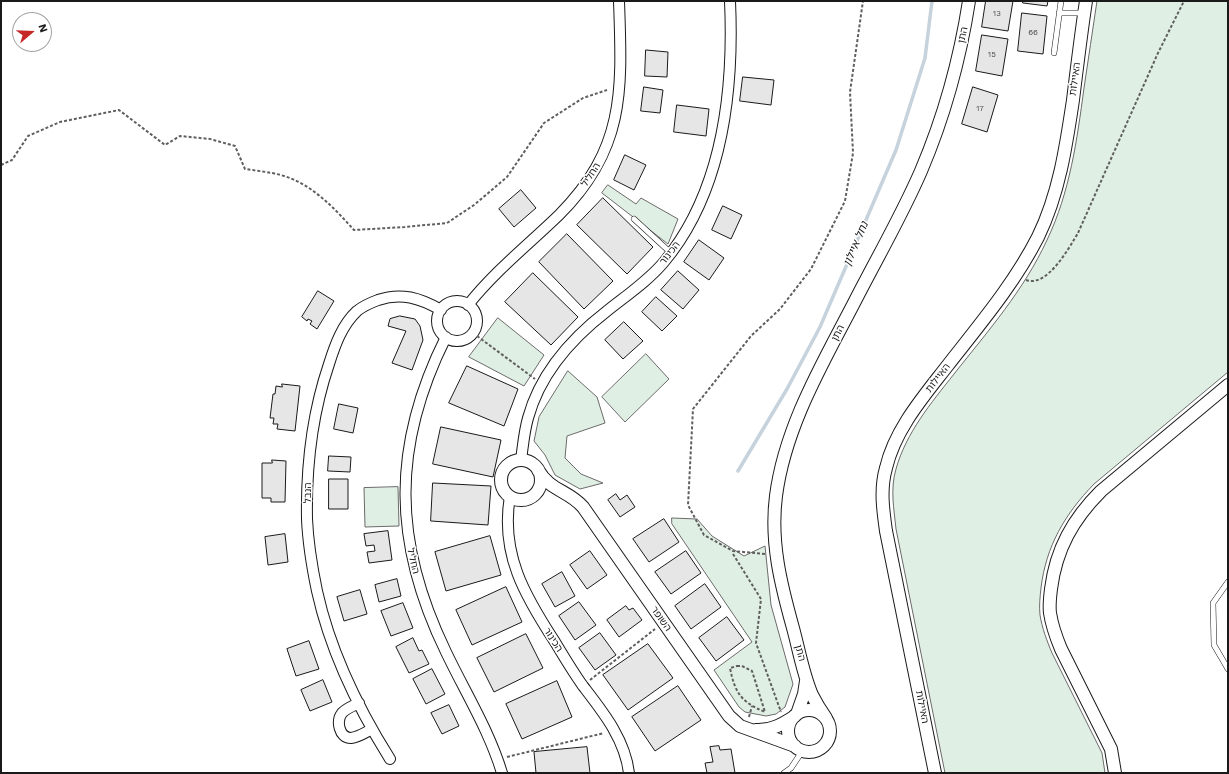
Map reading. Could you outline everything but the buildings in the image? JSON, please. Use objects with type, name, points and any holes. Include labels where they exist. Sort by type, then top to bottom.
[{"type":"street","name":"החליל","points":[[468,305],[486,283],[578,194],[594,172],[605,151],[614,127],[621,74],[619,1]]},
{"type":"street","name":"הכינור","points":[[521,460],[528,418],[542,384],[559,358],[577,336],[592,322],[650,277],[680,242],[691,223],[702,198],[719,144],[725,115],[731,20],[730,1]]},
{"type":"street","name":"התן","points":[[826,718],[813,696],[806,675],[782,588],[776,555],[774,517],[781,468],[791,435],[816,376],[923,166],[948,95],[962,40],[969,1]]},
{"type":"street","name":"האיילות","points":[[935,773],[886,531],[883,505],[886,468],[891,451],[912,414],[1002,297],[1038,236],[1061,172],[1085,7]]},
{"type":"street","name":"הנבל","points":[[390,759],[372,729],[348,680],[324,619],[311,554],[307,488],[309,455],[314,419],[322,384],[335,345],[345,325],[356,312],[367,304],[393,296],[407,296],[420,299],[441,310]]},
{"type":"street","points":[[454,302],[463,302],[468,305],[472,309],[476,318],[476,324],[473,332],[466,339],[460,341],[454,341],[446,338],[441,333],[438,324],[437,318],[441,310],[448,304],[454,302]]},
{"type":"street","name":"החליל","points":[[446,338],[425,382],[409,444],[405,476],[405,506],[408,537],[413,566],[432,622],[484,727],[502,773]]},
{"type":"street","points":[[1115,773],[1111,749],[1061,649],[1050,613],[1050,599],[1060,548],[1079,516],[1089,503],[1228,385]]},
{"type":"street","points":[[530,497],[535,494],[540,486],[541,480],[538,470],[530,462],[521,460],[514,461],[509,464],[502,474],[502,486],[510,496],[521,500],[530,497],[552,495],[565,496],[575,500]]},
{"type":"street","name":"השופר","points":[[538,470],[545,481],[551,486],[570,495],[585,510],[729,716],[740,726],[799,748]]},
{"type":"street","name":"הכינור","points":[[510,496],[507,532],[511,555],[519,578],[536,613],[583,686],[614,730],[620,741],[629,773]]},
{"type":"street","name":"התן","points":[[792,718],[804,694],[806,675]]},
{"type":"street","points":[[359,703],[347,709],[342,714],[339,725],[341,731],[344,736],[350,738],[372,729]]},
{"type":"street","points":[[753,730],[767,729],[792,718],[803,711],[812,710],[826,718],[829,724],[830,730],[826,743],[816,750],[799,748],[790,738],[789,731],[792,718]]},
{"type":"lane","points":[[1054,52],[1061,1]]},
{"type":"lane","points":[[1059,13],[1085,7]]},
{"type":"lane","points":[[634,219],[671,253]]},
{"type":"lane","points":[[1228,582],[1213,602],[1214,645],[1228,669]]},
{"type":"lane","points":[[784,773],[791,768],[799,748]]},
{"type":"path","points":[[776,555],[733,551],[704,536],[688,505],[693,409],[751,336],[780,309],[811,269],[845,201],[853,153],[850,92],[863,1]]},
{"type":"path","points":[[1015,276],[1030,282],[1042,278],[1053,270],[1063,259],[1078,233],[1158,53],[1184,1]]},
{"type":"path","points":[[1,165],[12,160],[28,136],[60,122],[119,110],[165,145],[180,136],[210,139],[236,146],[245,169],[285,176],[306,186],[332,206],[354,230],[405,228],[447,223],[474,205],[507,177],[544,123],[583,98],[607,90]]},
{"type":"path","points":[[473,332],[542,384]]},
{"type":"path","points":[[732,554],[761,600],[756,643],[792,718]]},
{"type":"path","points":[[583,686],[663,623]]},
{"type":"path","points":[[742,666],[752,671],[765,712],[742,699],[733,683],[730,668],[742,666]]},
{"type":"path","points":[[498,760],[614,730]]},
{"type":"green space","points":[[1097,1],[1228,1],[1228,372],[1094,484],[1074,507],[1066,519],[1058,532],[1047,558],[1040,598],[1040,615],[1042,625],[1052,653],[1102,753],[1105,773],[945,773],[896,529],[893,499],[894,476],[900,456],[920,419],[1005,310],[1028,276],[1055,222],[1072,166]]},
{"type":"green space","points":[[608,185],[636,204],[641,198],[678,219],[668,244],[602,193]]},
{"type":"green space","points":[[498,318],[544,355],[524,386],[469,357]]},
{"type":"green space","points":[[646,354],[669,379],[625,422],[602,397]]},
{"type":"green space","points":[[568,371],[597,397],[605,423],[567,436],[565,458],[581,474],[603,483],[580,489],[555,475],[545,455],[534,441],[539,417]]},
{"type":"green space","points":[[398,487],[399,526],[365,527],[364,488]]},
{"type":"green space","points":[[672,518],[697,519],[712,536],[744,556],[765,546],[771,605],[793,684],[785,707],[776,714],[766,716],[745,712],[739,707],[714,670],[752,642],[672,524]]},
{"type":"waterway","name":"נחל איילון","points":[[738,471],[787,389],[820,327],[896,150],[925,58],[932,1]]}]
